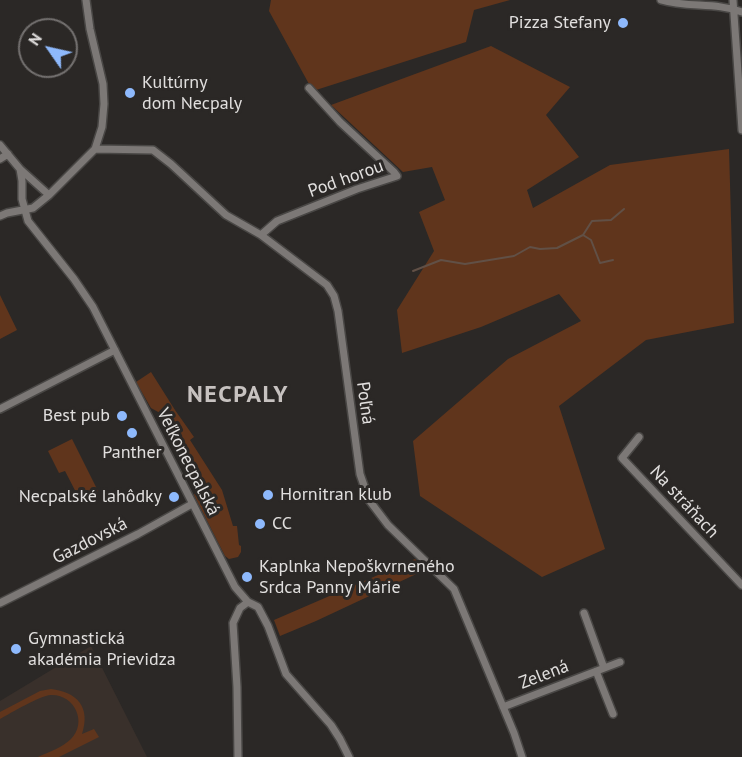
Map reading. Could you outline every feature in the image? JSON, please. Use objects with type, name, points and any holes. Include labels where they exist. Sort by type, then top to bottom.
[{"type":"street","points":[[0,216],[33,208],[95,149],[102,127],[104,104],[86,0]]},
{"type":"street","points":[[661,0],[673,4],[719,6],[742,12]]},
{"type":"street","points":[[733,0],[742,130]]},
{"type":"street","name":"Pod horou","points":[[261,235],[277,221],[357,189],[397,176],[340,122],[309,88]]},
{"type":"street","points":[[0,145],[20,169],[49,195]]},
{"type":"street","name":"Poľná","points":[[95,149],[153,150],[226,215],[261,235],[327,285],[334,296],[338,311],[360,474],[369,500],[388,525],[454,589],[522,757]]},
{"type":"street","points":[[0,159],[8,154]]},
{"type":"street","name":"Veľkonecpalská","points":[[20,169],[22,199],[28,221],[93,307],[229,577],[248,602],[258,607],[286,674],[331,725],[349,757]]},
{"type":"street","points":[[0,409],[115,350]]},
{"type":"street","name":"Na stráňach","points":[[639,437],[622,458],[742,585]]},
{"type":"street","name":"Gazdovská","points":[[0,603],[138,534],[192,504]]},
{"type":"street","points":[[238,757],[233,623],[240,608],[248,602]]},
{"type":"street","points":[[584,613],[604,668]]},
{"type":"street","name":"Zelená","points":[[503,707],[620,662]]},
{"type":"street","name":"Zelená","points":[[596,671],[613,714]]},
{"type":"shaded area","points":[[271,0],[510,0],[474,10],[466,42],[316,90],[309,84],[269,11]]},
{"type":"shaded area","points":[[491,46],[570,87],[546,115],[579,157],[527,190],[533,208],[610,165],[729,149],[734,323],[646,340],[559,406],[605,549],[542,577],[420,496],[413,441],[508,359],[581,321],[559,294],[481,327],[402,353],[397,310],[434,251],[419,212],[445,200],[432,167],[403,172],[331,105]]},
{"type":"shaded area","points":[[0,295],[17,330],[0,339]]},
{"type":"shaded area","points":[[151,372],[194,437],[190,440],[222,490],[233,526],[237,526],[241,546],[238,557],[229,559],[225,556],[194,495],[197,489],[160,413],[151,408],[136,382]]},
{"type":"shaded area","points":[[72,439],[98,491],[80,500],[65,471],[59,473],[48,451]]},
{"type":"shaded area","points":[[415,559],[427,569],[280,636],[274,620]]},
{"type":"shaded area","points":[[91,646],[147,757],[0,757],[0,701]]},
{"type":"shaded area","points":[[51,689],[75,697],[80,702],[85,716],[82,734],[94,729],[99,737],[59,757],[38,757],[64,744],[76,732],[78,717],[72,704],[59,696],[51,695],[32,701],[0,719],[0,712],[40,691]]},
{"type":"waterway","points":[[413,271],[441,260],[465,264],[514,256],[530,247],[557,248],[583,235],[592,221],[611,220],[624,209]]},
{"type":"waterway","points":[[583,235],[591,240],[600,263],[613,260]]},
{"type":"place","name":"Pizza Stefany","points":[[623,23]]},
{"type":"place","name":"Kultúrny dom Necpaly","points":[[130,93]]},
{"type":"place","name":"Best pub","points":[[122,416]]},
{"type":"place","name":"Panther","points":[[132,433]]},
{"type":"place","name":"Hornitran klub","points":[[268,495]]},
{"type":"place","name":"Necpalské lahôdky","points":[[174,497]]},
{"type":"place","name":"CC","points":[[260,524]]},
{"type":"place","name":"Kaplnka Nepoškvrneného Srdca Panny Márie","points":[[247,577]]},
{"type":"place","name":"Gymnastická akadémia Prievidza","points":[[16,649]]},
{"type":"district","name":"NECPALY","points":[[238,395]]}]
